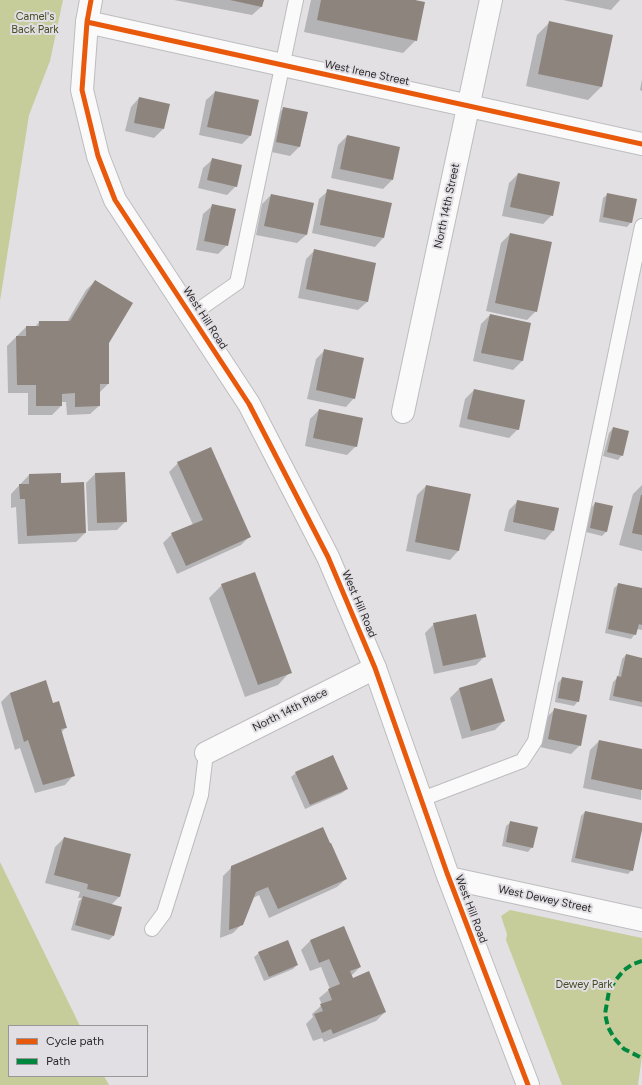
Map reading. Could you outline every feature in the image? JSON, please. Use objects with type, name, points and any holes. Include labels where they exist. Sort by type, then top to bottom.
[{"type":"street","name":"West Hill Road","points":[[91,0],[87,22],[82,90],[98,156],[115,200],[249,404],[328,557],[375,668],[449,878],[528,1085]]},
{"type":"street","name":"North 14th Street","points":[[402,412],[491,0]]},
{"type":"street","name":"West Irene Street","points":[[87,22],[642,144]]},
{"type":"street","name":"North 14th Place","points":[[206,753],[375,668]]},
{"type":"street","name":"West Dewey Street","points":[[449,878],[642,920]]},
{"type":"lane","points":[[191,315],[237,282],[296,0]]},
{"type":"lane","points":[[422,799],[522,761],[535,741],[642,226]]},
{"type":"lane","points":[[152,929],[164,913],[201,794],[206,753]]},
{"type":"green space","name":"Camel's Back Park","points":[[0,0],[63,0],[50,61],[29,115],[0,301]]},
{"type":"green space","points":[[0,862],[80,1025],[8,1025],[8,1077],[105,1077],[109,1085],[0,1085]]},
{"type":"green space","name":"Dewey Park","points":[[510,910],[642,938],[642,1056],[638,1085],[562,1085],[506,940],[507,934],[501,916]]},
{"type":"building","points":[[230,0],[264,0],[262,7]]},
{"type":"building","points":[[321,0],[415,0],[425,2],[417,41],[317,20]]},
{"type":"building","points":[[549,21],[613,35],[602,87],[538,74]]},
{"type":"building","points":[[215,91],[259,100],[251,136],[207,127]]},
{"type":"building","points":[[139,97],[170,104],[164,129],[134,123]]},
{"type":"building","points":[[283,107],[308,112],[300,147],[276,142]]},
{"type":"building","points":[[347,135],[400,147],[393,180],[340,169]]},
{"type":"building","points":[[212,158],[242,165],[237,187],[207,180]]},
{"type":"building","points":[[518,173],[560,182],[553,216],[510,207]]},
{"type":"building","points":[[327,189],[392,203],[384,238],[320,225]]},
{"type":"building","points":[[607,193],[637,199],[632,223],[603,217]]},
{"type":"building","points":[[271,194],[314,203],[307,235],[264,226]]},
{"type":"building","points":[[212,204],[236,209],[228,246],[204,241]]},
{"type":"building","points":[[510,233],[552,242],[537,312],[495,303]]},
{"type":"building","points":[[314,249],[376,263],[368,302],[306,289]]},
{"type":"building","points":[[95,280],[133,303],[109,343],[109,384],[100,384],[100,406],[75,407],[75,393],[62,394],[62,406],[36,406],[36,385],[17,385],[16,336],[26,336],[26,326],[39,326],[39,321],[70,321]]},
{"type":"building","points":[[490,314],[531,323],[523,361],[481,353]]},
{"type":"building","points":[[324,349],[364,358],[355,399],[316,390]]},
{"type":"building","points":[[474,389],[525,400],[519,430],[467,419]]},
{"type":"building","points":[[319,409],[363,418],[357,447],[313,438]]},
{"type":"building","points":[[613,427],[629,431],[623,456],[607,452]]},
{"type":"building","points":[[211,447],[251,537],[186,566],[171,533],[203,520],[177,462]]},
{"type":"building","points":[[125,472],[127,522],[97,523],[95,473]]},
{"type":"building","points":[[61,473],[61,483],[84,482],[86,533],[27,536],[25,499],[20,499],[19,484],[29,484],[29,474]]},
{"type":"building","points":[[426,485],[471,494],[459,551],[415,542]]},
{"type":"building","points":[[642,495],[642,535],[632,533]]},
{"type":"building","points":[[517,500],[559,508],[554,531],[513,522]]},
{"type":"building","points":[[595,502],[613,506],[607,532],[590,528]]},
{"type":"building","points":[[255,572],[292,673],[258,685],[221,584]]},
{"type":"building","points":[[618,583],[642,588],[642,625],[639,624],[636,635],[608,629]]},
{"type":"building","points":[[476,614],[486,657],[443,666],[433,623]]},
{"type":"building","points":[[626,654],[642,658],[642,702],[613,696],[617,676],[621,677]]},
{"type":"building","points":[[562,677],[583,681],[579,702],[558,698]]},
{"type":"building","points":[[492,678],[505,721],[471,731],[459,688]]},
{"type":"building","points":[[46,680],[53,703],[59,701],[67,728],[61,729],[75,776],[43,785],[28,740],[24,742],[10,693]]},
{"type":"building","points":[[554,708],[587,715],[581,746],[548,739]]},
{"type":"building","points":[[599,740],[642,749],[642,790],[591,779]]},
{"type":"building","points":[[333,755],[348,789],[310,805],[295,772]]},
{"type":"building","points":[[585,811],[642,823],[642,830],[633,871],[575,858]]},
{"type":"building","points":[[510,821],[538,827],[533,848],[506,842]]},
{"type":"building","points":[[323,827],[347,879],[278,909],[268,887],[256,892],[243,925],[229,930],[231,866]]},
{"type":"building","points":[[64,837],[131,854],[120,897],[87,889],[88,884],[54,875]]},
{"type":"building","points":[[83,896],[122,907],[114,936],[75,925]]},
{"type":"building","points":[[344,926],[361,967],[350,971],[353,978],[369,971],[386,1012],[333,1034],[331,1029],[322,1033],[314,1014],[323,1011],[320,1004],[332,1000],[328,989],[340,984],[329,959],[319,963],[310,940]]},
{"type":"building","points":[[288,940],[298,965],[269,977],[258,952]]},
{"type":"marked path","points":[[642,961],[633,964],[624,970],[615,981],[609,991],[605,1014],[608,1027],[614,1038],[624,1049],[642,1058]]},
{"type":"cycle path","points":[[91,0],[87,22],[82,90],[98,156],[115,200],[249,404],[328,557],[375,668],[447,873],[528,1085]]},
{"type":"cycle path","points":[[87,22],[642,144]]}]
